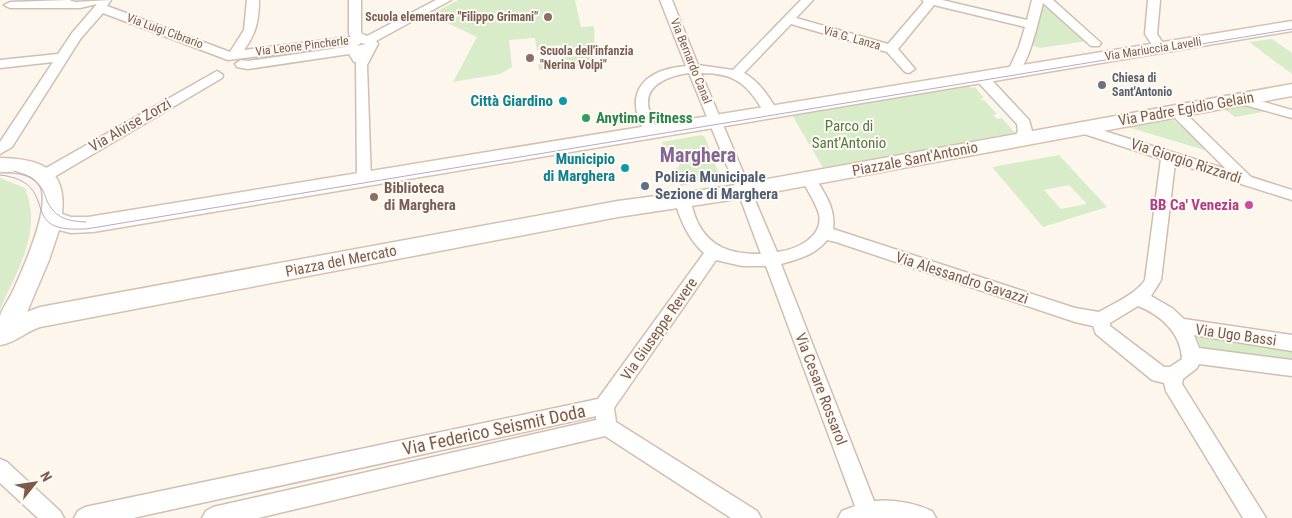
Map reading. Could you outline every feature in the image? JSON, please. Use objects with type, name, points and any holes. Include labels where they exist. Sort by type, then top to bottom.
[{"type":"street","points":[[5,6],[41,0]]},
{"type":"street","points":[[230,63],[246,41],[252,27],[253,0]]},
{"type":"street","points":[[356,0],[355,34],[366,42]]},
{"type":"street","points":[[361,65],[350,46],[354,42],[366,42],[446,0]]},
{"type":"street","name":"Via Bernardo Canal","points":[[666,0],[745,190]]},
{"type":"street","points":[[736,74],[807,0]]},
{"type":"street","points":[[892,49],[930,0],[1031,25]]},
{"type":"street","points":[[52,216],[55,220],[65,224],[86,225],[1014,72],[1025,47],[1038,0]]},
{"type":"street","points":[[1046,0],[1095,43]]},
{"type":"street","points":[[1154,0],[1150,34],[1160,48]]},
{"type":"street","points":[[68,3],[76,16],[76,36]]},
{"type":"street","points":[[5,6],[101,3]]},
{"type":"street","points":[[1,336],[24,294],[52,216],[54,196],[50,183],[44,176],[22,166],[9,157],[3,146],[76,36],[101,3]]},
{"type":"street","name":"Via Luigi Cibrario","points":[[101,3],[230,63]]},
{"type":"street","name":"Via G. Lanza","points":[[788,19],[892,49],[909,69]]},
{"type":"street","name":"Via Mariuccia Lavelli","points":[[1014,72],[1292,26]]},
{"type":"street","points":[[364,180],[361,65],[366,42]]},
{"type":"street","name":"Via Leone Pincherle","points":[[230,63],[251,52],[366,42]]},
{"type":"street","name":"Via Leone Pincherle","points":[[230,63],[287,60],[353,50]]},
{"type":"street","points":[[0,64],[63,57]]},
{"type":"street","name":"Via Alvise Zorzi","points":[[44,176],[230,63]]},
{"type":"street","points":[[652,133],[641,102],[649,84],[666,74],[693,68],[720,70],[736,74],[758,92],[771,112]]},
{"type":"street","points":[[981,77],[1022,130]]},
{"type":"street","name":"Via Padre Egidio Gelain","points":[[1080,128],[1292,90]]},
{"type":"street","points":[[1239,99],[1292,114]]},
{"type":"street","points":[[1175,111],[1245,180]]},
{"type":"street","points":[[0,128],[16,126]]},
{"type":"street","name":"Piazzale Sant'Antonio","points":[[745,190],[808,178],[1022,130],[1055,132],[1080,128]]},
{"type":"street","name":"Via Giorgio Rizzardi","points":[[1080,128],[1292,195]]},
{"type":"street","points":[[1136,298],[1148,301],[1181,326],[1192,355],[1191,362],[1174,376],[1167,377],[1159,374],[1102,329],[1101,320],[1148,289],[1153,280],[1169,156]]},
{"type":"street","points":[[0,165],[22,166]]},
{"type":"street","points":[[682,199],[688,220],[696,235],[714,252],[744,260],[789,257],[808,248],[824,234],[827,217],[808,178]]},
{"type":"street","name":"Piazza del Mercato","points":[[1,336],[22,323],[40,317],[431,243],[682,199],[745,190]]},
{"type":"street","name":"Via Cesare Rossarol","points":[[745,190],[772,259],[862,516]]},
{"type":"street","name":"Via Alessandro Gavazzi","points":[[824,234],[838,236],[1075,315],[1101,320]]},
{"type":"street","name":"Via Giuseppe Revere","points":[[604,406],[714,252]]},
{"type":"street","name":"Via Ugo Bassi","points":[[1181,326],[1292,343]]},
{"type":"street","name":"Via Ugo Bassi","points":[[1192,355],[1292,368]]},
{"type":"street","points":[[1174,376],[1173,385],[1254,518]]},
{"type":"street","name":"Via Federico Seismit Doda","points":[[85,518],[604,406],[607,427],[213,518]]},
{"type":"street","points":[[607,427],[750,518]]},
{"type":"street","points":[[0,469],[53,518]]},
{"type":"street","points":[[862,516],[888,510],[910,513],[925,518]]},
{"type":"green space","points":[[458,0],[575,0],[581,27],[594,26],[595,65],[539,70],[538,64],[564,61],[561,45],[550,46],[550,49],[537,50],[535,38],[509,40],[512,67],[500,74],[453,82],[477,37],[430,15]]},
{"type":"green space","points":[[1042,2],[1087,41],[1040,48],[1031,45]]},
{"type":"green space","points":[[1272,39],[1292,53],[1292,74],[1249,42]]},
{"type":"green space","name":"Parco di Sant'Antonio","points":[[968,85],[971,88],[975,87],[984,98],[979,99],[985,101],[997,114],[993,115],[997,119],[1002,118],[1016,134],[823,168],[792,115]]},
{"type":"green space","points":[[1241,103],[1268,111],[1235,117],[1222,107]]},
{"type":"green space","points":[[1169,116],[1211,152],[1121,125]]},
{"type":"green space","points":[[701,135],[705,137],[720,177],[681,186],[674,170],[679,167],[680,161],[668,156],[662,142]]},
{"type":"green space","points":[[1059,155],[1107,207],[1043,227],[992,167]],"holes":[[[1069,185],[1086,203],[1061,209],[1044,190]]]},
{"type":"green space","points":[[0,178],[25,188],[30,204],[31,220],[26,250],[0,310]]},
{"type":"green space","points":[[1197,337],[1292,350],[1292,361],[1201,349]]},
{"type":"tram line","points":[[0,175],[27,184],[33,191],[43,215],[55,226],[67,229],[86,229],[1292,29]]},
{"type":"tram line","points":[[14,171],[36,181],[43,190],[54,212],[68,220],[86,222]]},
{"type":"place","name":"Scuola elementare \"Filippo Grimani\"","points":[[548,17]]},
{"type":"place","name":"Scuola dell'infanzia \"Nerina Volpi\"","points":[[530,58]]},
{"type":"place","name":"Chiesa di Sant'Antonio","points":[[1102,85]]},
{"type":"place","name":"Città Giardino","points":[[563,101]]},
{"type":"place","name":"Anytime Fitness","points":[[586,118]]},
{"type":"place","name":"Municipio di Marghera","points":[[625,168]]},
{"type":"place","name":"Polizia Municipale Sezione di Marghera","points":[[645,186]]},
{"type":"place","name":"Biblioteca di Marghera","points":[[374,197]]},
{"type":"place","name":"BB Ca' Venezia","points":[[1249,205]]},
{"type":"district","name":"Marghera","points":[[698,155]]}]
